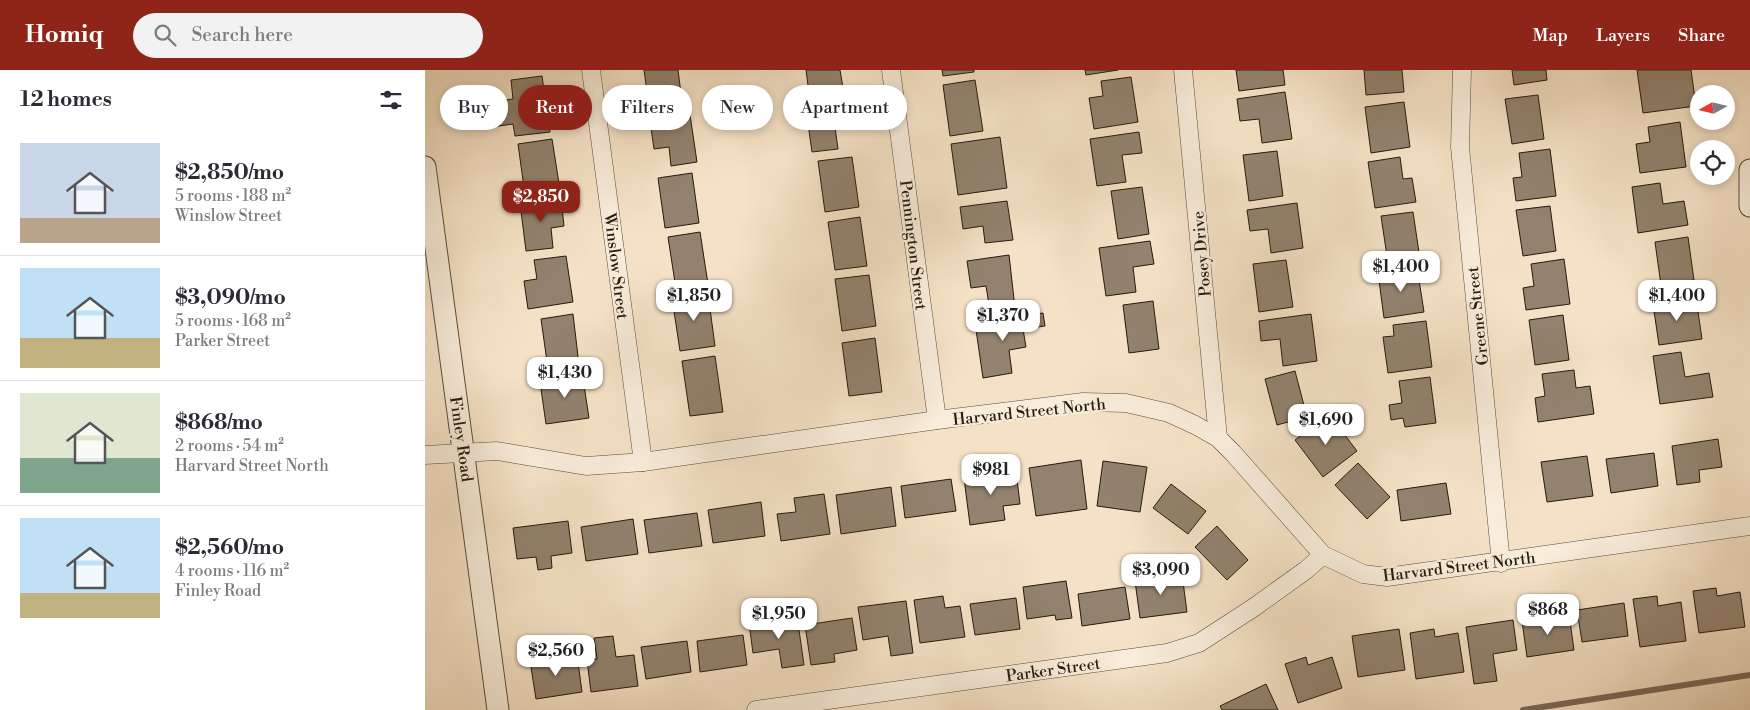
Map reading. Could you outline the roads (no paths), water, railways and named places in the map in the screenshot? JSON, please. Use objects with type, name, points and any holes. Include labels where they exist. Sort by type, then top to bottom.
[{"type":"street","name":"Winslow Street","points":[[591,70],[643,462]]},
{"type":"street","name":"Pennington Street","points":[[891,70],[937,420]]},
{"type":"street","name":"Posey Drive","points":[[1183,70],[1218,438]]},
{"type":"street","name":"Greene Street","points":[[1462,70],[1461,146],[1501,563]]},
{"type":"street","name":"Finley Road","points":[[425,167],[498,710]]},
{"type":"street","points":[[1750,170],[1750,206]]},
{"type":"street","name":"Harvard Street North","points":[[425,455],[497,451],[586,466],[643,462],[937,420],[1083,402],[1126,403],[1169,412],[1195,424],[1218,438],[1323,555],[1363,574],[1387,577],[1501,563],[1750,526]]},
{"type":"street","name":"Parker Street","points":[[756,710],[1167,653],[1199,643],[1253,608],[1306,570],[1323,555]]},
{"type":"waterway","points":[[1523,710],[1750,675]]}]
